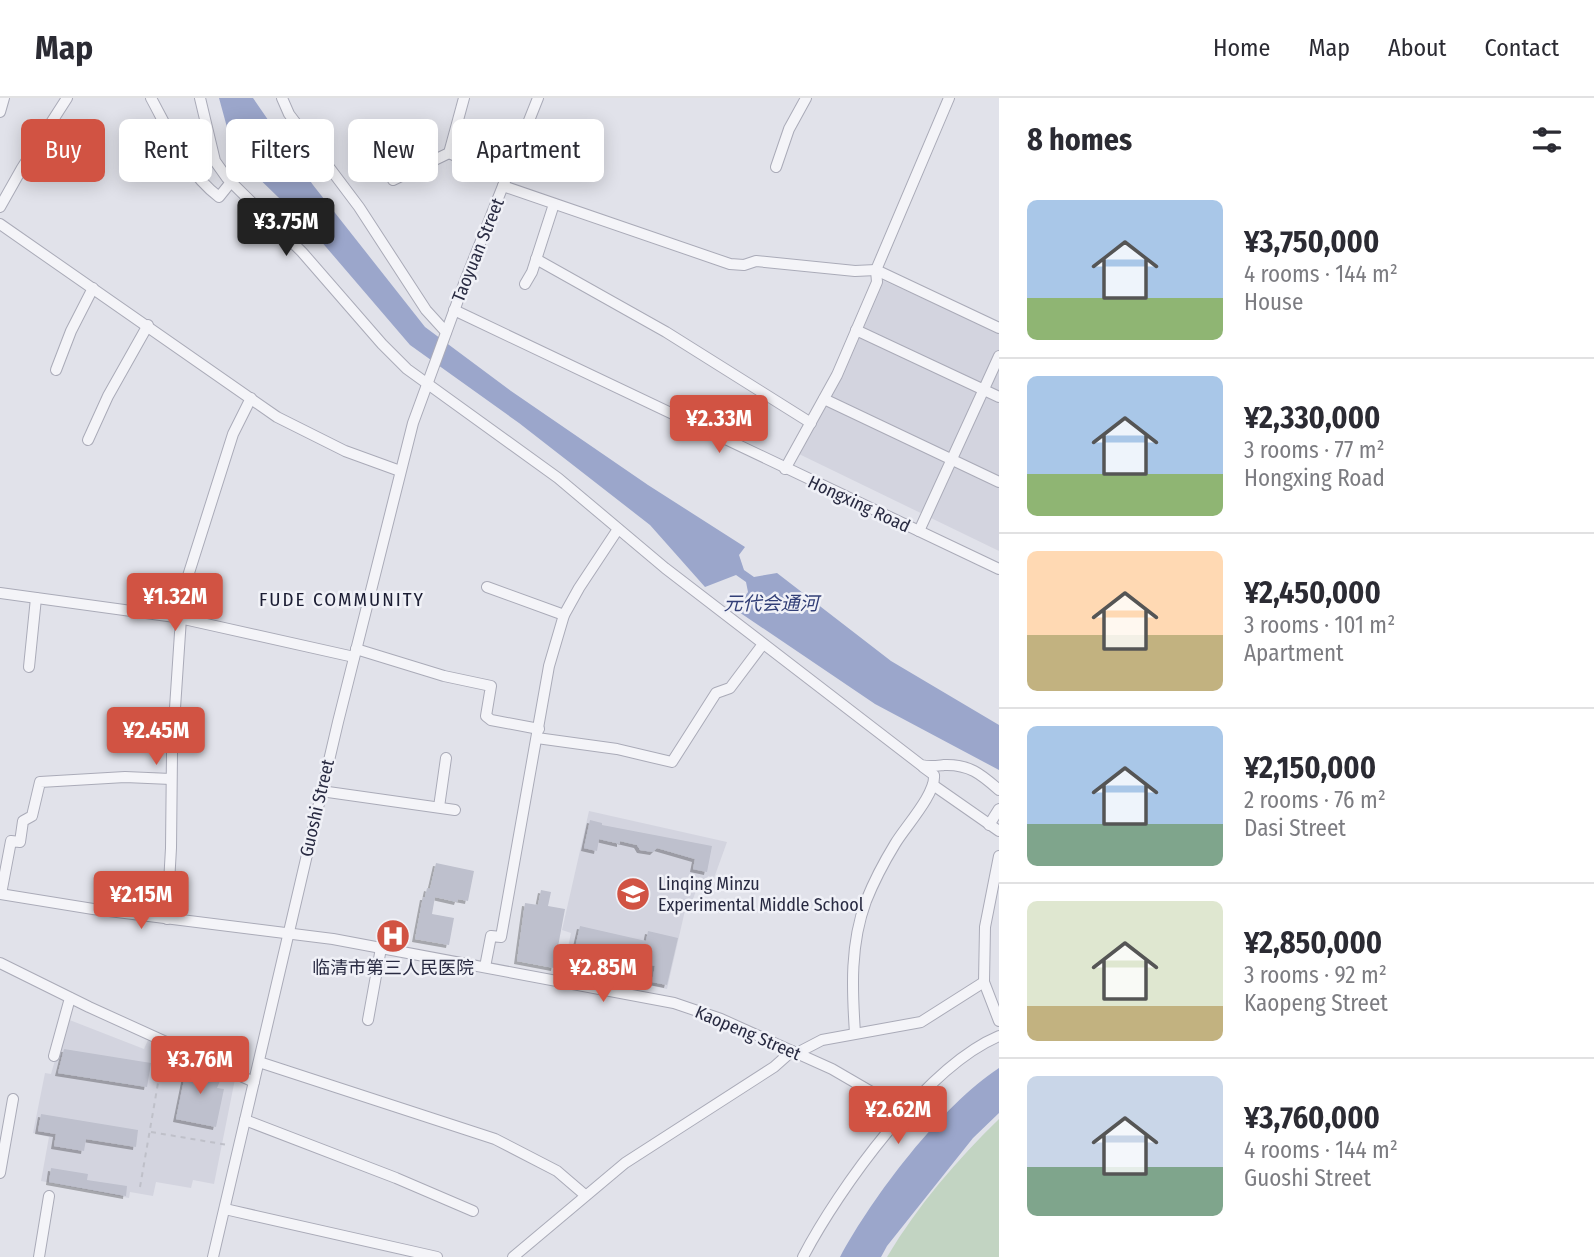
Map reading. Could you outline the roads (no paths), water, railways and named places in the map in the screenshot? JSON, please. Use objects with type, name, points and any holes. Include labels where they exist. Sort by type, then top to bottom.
[{"type":"street","points":[[0,112],[4,98]]},
{"type":"street","points":[[0,207],[67,98]]},
{"type":"street","points":[[151,98],[181,153],[209,189],[219,197],[231,182],[302,252],[407,369],[558,478],[665,568],[934,775],[933,785],[895,844],[865,904],[854,954],[852,989],[855,1033]]},
{"type":"street","points":[[200,98],[215,161],[226,175]]},
{"type":"street","points":[[282,98],[289,114],[359,207],[426,310],[446,332]]},
{"type":"street","points":[[438,158],[449,153],[464,98]]},
{"type":"street","name":"Taoyuan Street","points":[[530,119],[538,98]]},
{"type":"street","points":[[776,167],[789,129],[806,98]]},
{"type":"street","points":[[785,469],[837,375],[877,282],[876,270],[949,98]]},
{"type":"street","points":[[504,182],[554,204],[730,264],[744,265],[756,261],[855,271],[876,270],[999,328]]},
{"type":"street","name":"Taoyuan Street","points":[[435,363],[504,182]]},
{"type":"street","points":[[525,284],[532,272],[554,204]]},
{"type":"street","points":[[0,224],[277,417],[345,451],[400,471]]},
{"type":"street","points":[[537,258],[666,332],[811,423]]},
{"type":"street","points":[[56,370],[71,331],[93,288]]},
{"type":"street","name":"Hongxing Road","points":[[454,310],[999,569]]},
{"type":"street","points":[[88,440],[113,387],[148,325]]},
{"type":"street","points":[[856,330],[999,397]]},
{"type":"street","points":[[919,531],[999,356]]},
{"type":"street","name":"Guoshi Street","points":[[213,1257],[321,791],[400,471],[413,424],[435,363]]},
{"type":"street","points":[[167,919],[178,618],[233,434],[251,398]]},
{"type":"street","points":[[824,399],[999,482]]},
{"type":"street","points":[[485,967],[491,936],[501,937],[549,666],[564,615],[618,529]]},
{"type":"street","points":[[487,587],[564,615]]},
{"type":"street","points":[[0,593],[178,618],[355,653],[491,686],[486,716],[491,720],[672,762],[716,693],[730,688],[764,644]]},
{"type":"street","points":[[29,667],[36,598]]},
{"type":"street","points":[[439,807],[446,758]]},
{"type":"street","points":[[921,765],[955,766],[978,771],[999,790]]},
{"type":"street","points":[[0,894],[11,841],[20,842],[23,821],[32,816],[40,782],[125,777],[171,779]]},
{"type":"street","points":[[933,785],[994,828],[999,809]]},
{"type":"street","points":[[321,791],[455,810]]},
{"type":"street","points":[[999,856],[985,927],[984,982],[999,1020]]},
{"type":"street","name":"Kaopeng Street","points":[[0,894],[381,948],[674,1003],[721,1019],[832,1069],[906,1112]]},
{"type":"street","points":[[368,1020],[381,948]]},
{"type":"street","points":[[0,962],[70,998],[254,1082]]},
{"type":"street","points":[[513,1257],[625,1163],[736,1093],[794,1052],[822,1040],[921,1023],[984,982]]},
{"type":"street","points":[[54,1056],[70,998]]},
{"type":"street","points":[[803,1257],[840,1195],[906,1112],[941,1075],[970,1051],[999,1036]]},
{"type":"street","points":[[258,1062],[495,1139],[557,1171],[585,1195]]},
{"type":"street","points":[[0,1173],[13,1098]]},
{"type":"street","points":[[245,1120],[473,1211]]},
{"type":"street","points":[[39,1257],[49,1196]]},
{"type":"street","points":[[225,1209],[416,1255],[437,1257]]},
{"type":"water","name":"元代会通河","points":[[219,98],[253,98],[267,119],[226,119],[226,124]]},
{"type":"water","name":"元代会通河","points":[[263,182],[311,182],[425,327],[511,391],[648,485],[745,547],[739,555],[744,570],[754,577],[777,573],[891,661],[999,725],[999,770],[875,704],[736,610],[748,592],[746,582],[736,575],[705,587],[650,525],[519,423],[410,345],[308,226]]},
{"type":"water","points":[[999,1068],[999,1113],[973,1138],[881,1257],[840,1257],[871,1207],[910,1154],[954,1105]]},
{"type":"place","name":"Linqing Minzu Experimental Middle School","points":[[633,894]]},
{"type":"place","name":"临清市第三人民医院","points":[[393,936]]},
{"type":"district","name":"FUDE COMMUNITY","points":[[342,599]]}]
